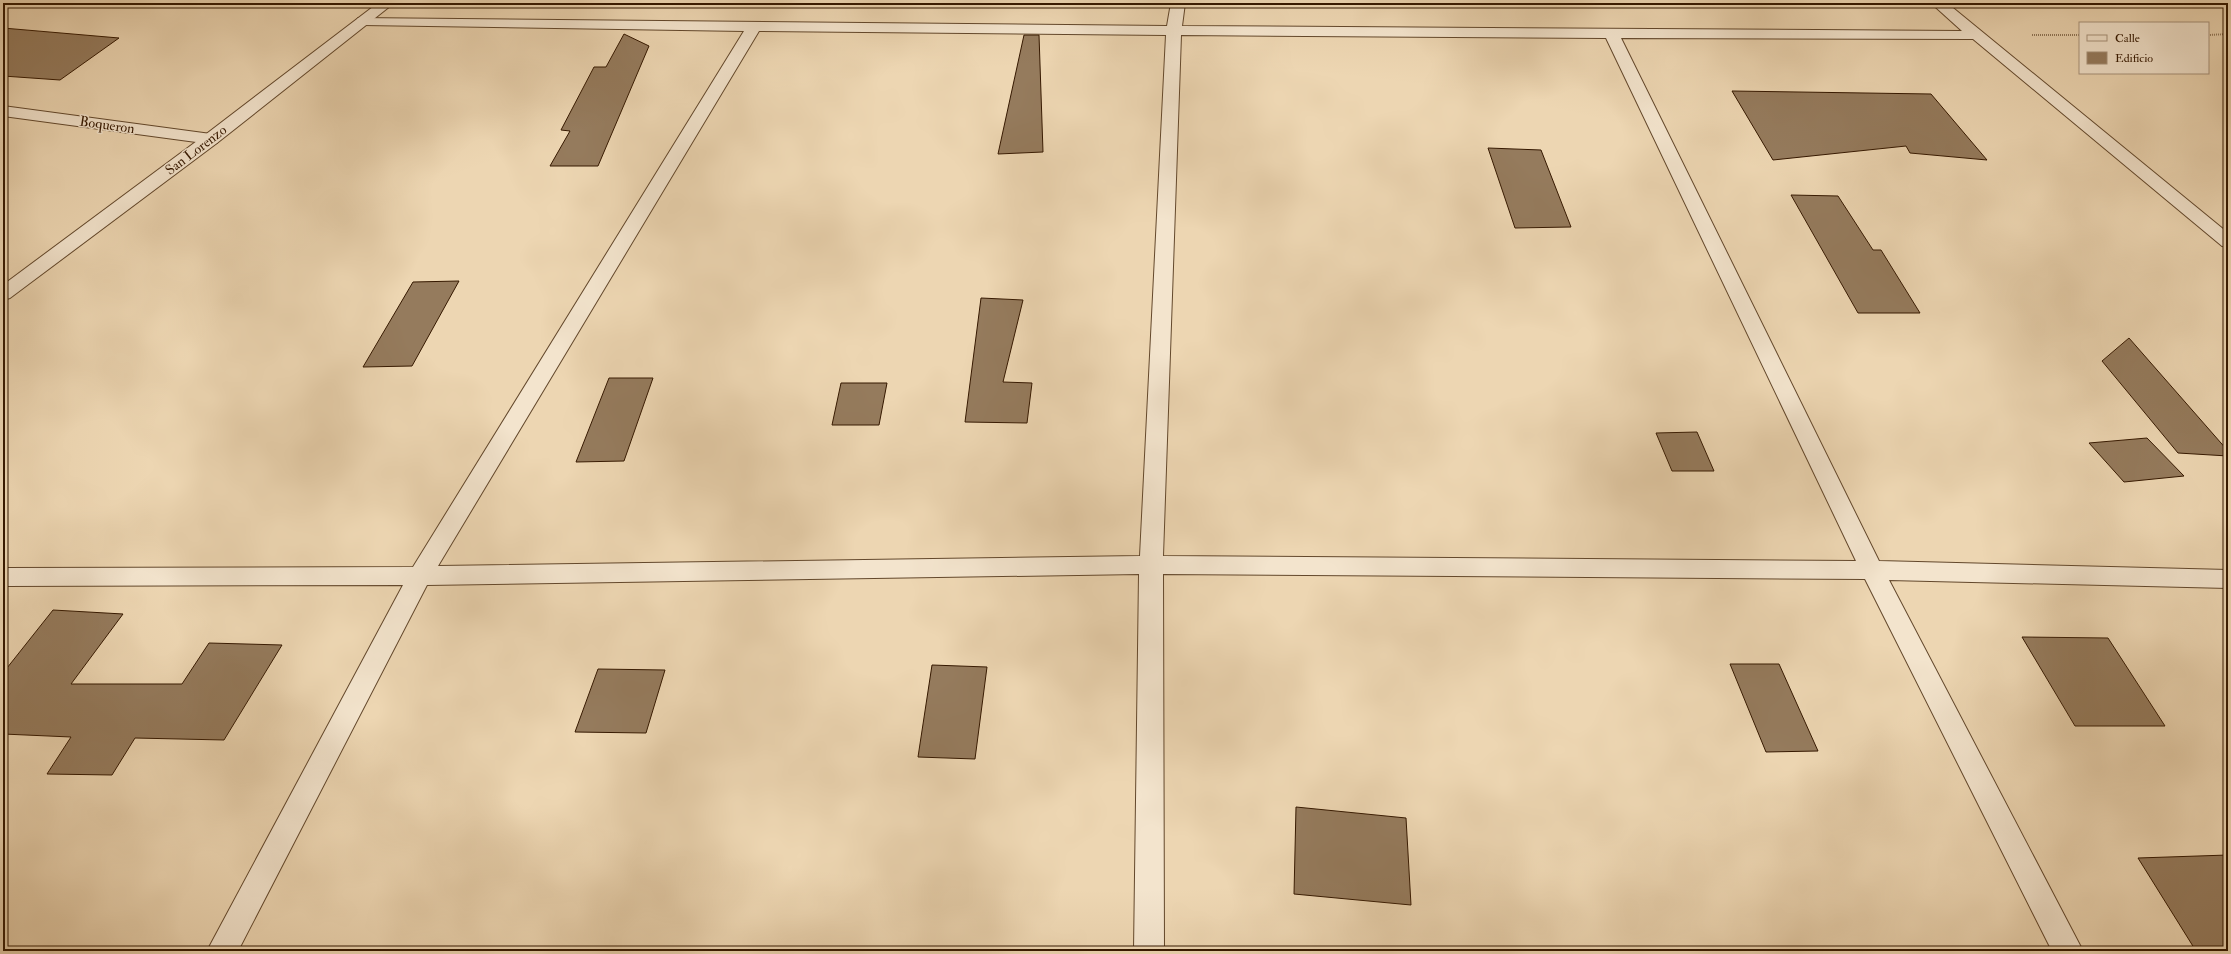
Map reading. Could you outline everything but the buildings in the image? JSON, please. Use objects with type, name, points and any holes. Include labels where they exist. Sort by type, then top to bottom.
[{"type":"street","name":"San Lorenzo","points":[[3,294],[212,139],[387,3]]},
{"type":"street","points":[[1149,951],[1151,565],[1174,31],[1178,3]]},
{"type":"street","points":[[1938,3],[2228,242]]},
{"type":"street","points":[[364,21],[1174,31],[1612,35],[1978,36]]},
{"type":"street","points":[[222,951],[420,576],[754,27]]},
{"type":"street","points":[[1612,35],[1872,570],[2068,951]]},
{"type":"street","name":"Boqueron","points":[[3,111],[212,139]]},
{"type":"street","points":[[3,577],[420,576],[1151,565],[1872,570],[2228,579]]},
{"type":"path","points":[[2209,34],[2228,34]]}]
